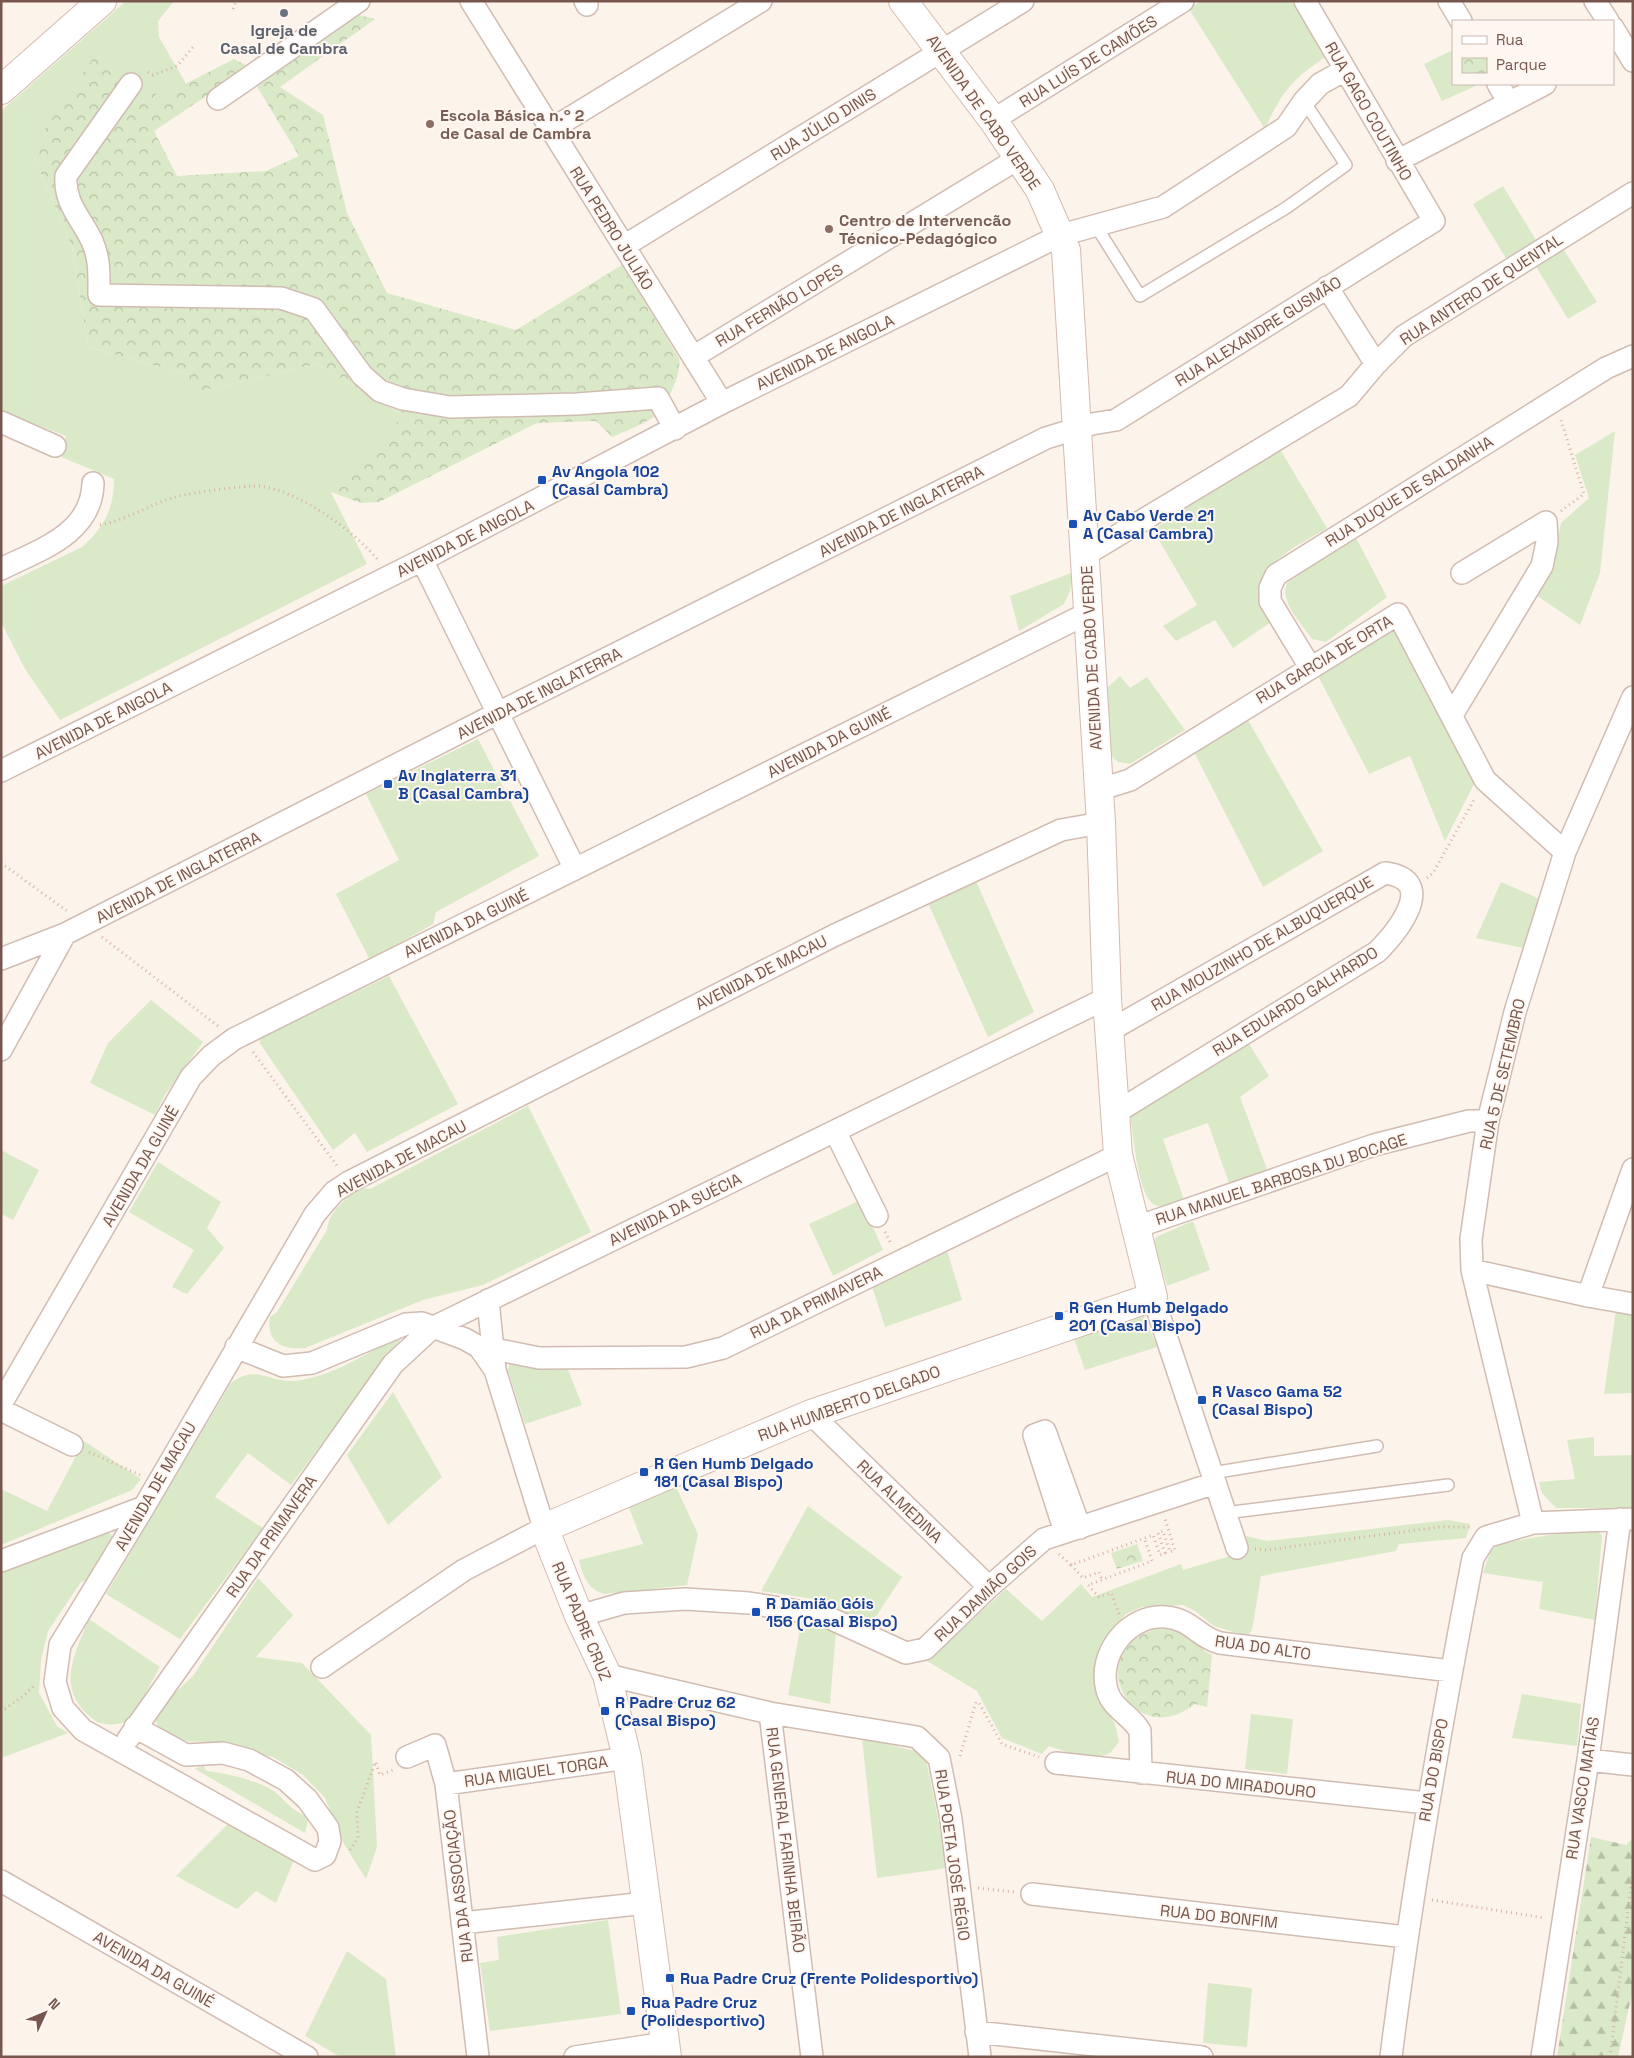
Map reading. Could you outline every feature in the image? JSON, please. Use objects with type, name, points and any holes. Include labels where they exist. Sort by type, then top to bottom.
[{"type":"street","points":[[1,90],[102,1]]},
{"type":"street","points":[[218,99],[360,1]]},
{"type":"street","name":"RUA PEDRO JULIÃO","points":[[470,1],[722,403]]},
{"type":"street","points":[[550,130],[761,1]]},
{"type":"street","name":"AVENIDA DE CABO VERDE","points":[[903,1],[993,120],[1040,190],[1066,250],[1101,823],[1107,998],[1118,1155],[1134,1228],[1153,1297]]},
{"type":"street","name":"RUA JÚLIO DINIS","points":[[624,246],[1023,1]]},
{"type":"street","name":"RUA LUÍS DE CAMÕES","points":[[993,120],[1183,1]]},
{"type":"street","name":"RUA GAGO COUTINHO","points":[[1305,1],[1434,221]]},
{"type":"street","points":[[1449,1],[1460,20]]},
{"type":"street","points":[[1595,1],[1607,20]]},
{"type":"street","points":[[1616,39],[1633,61]]},
{"type":"street","name":"AVENIDA DE ANGOLA","points":[[1,771],[422,560],[722,403],[1061,235],[1163,208],[1286,127],[1304,101],[1320,84],[1346,70]]},
{"type":"street","points":[[131,84],[66,176],[65,188],[73,212],[92,241],[100,265],[99,295],[281,298],[314,309],[362,375],[380,391],[403,399],[450,407],[577,404],[658,398],[675,429]]},
{"type":"street","points":[[1499,85],[1509,103]]},
{"type":"street","points":[[1397,160],[1543,85]]},
{"type":"street","name":"RUA FERNÃO LOPES","points":[[693,357],[1019,158]]},
{"type":"street","name":"RUA ANTERO DE QUENTAL","points":[[1085,555],[1349,396],[1376,364],[1404,336],[1633,193]]},
{"type":"street","name":"RUA ALEXANDRE GUSMÃO","points":[[1078,428],[1116,420],[1434,221]]},
{"type":"street","points":[[1327,287],[1376,364]]},
{"type":"street","name":"RUA DUQUE DE SALDANHA","points":[[1310,667],[1270,600],[1270,588],[1276,575],[1606,368],[1633,356]]},
{"type":"street","points":[[1,422],[55,446]]},
{"type":"street","name":"AVENIDA DE INGLATERRA","points":[[1,959],[65,934],[498,713],[1046,438],[1078,428]]},
{"type":"street","points":[[1,568],[64,538],[78,524],[92,493],[92,483]]},
{"type":"street","points":[[1452,715],[1542,566],[1547,542],[1546,522],[1462,573]]},
{"type":"street","points":[[422,560],[575,869]]},
{"type":"street","name":"AVENIDA DA GUINÉ","points":[[1,1404],[191,1077],[211,1056],[234,1039],[1088,613]]},
{"type":"street","name":"RUA GARCIA DE ORTA","points":[[1098,790],[1130,780],[1398,614],[1486,780],[1565,852]]},
{"type":"street","name":"RUA 5 DE SETEMBRO","points":[[1533,1523],[1472,1270],[1471,1238],[1488,1121],[1515,1012],[1565,852],[1633,697]]},
{"type":"street","name":"AVENIDA DE MACAU","points":[[320,1857],[177,1783],[83,1730],[63,1708],[55,1682],[60,1645],[144,1507],[314,1214],[334,1192],[349,1182],[835,935],[1061,830],[1101,823]]},
{"type":"street","name":"RUA MOUZINHO DE ALBUQUERQUE","points":[[1109,1031],[1385,873],[1402,877],[1412,889]]},
{"type":"street","name":"RUA EDUARDO GALHARDO","points":[[1115,1113],[1377,952],[1391,938],[1412,901],[1412,889]]},
{"type":"street","points":[[1,1050],[65,934]]},
{"type":"street","name":"AVENIDA DA SUÉCIA","points":[[432,1328],[1107,998]]},
{"type":"street","name":"RUA MANUEL BARBOSA DU BOCAGE","points":[[1134,1228],[1374,1144],[1469,1121],[1488,1121]]},
{"type":"street","points":[[836,1131],[877,1216]]},
{"type":"street","name":"RUA DA PRIMAVERA","points":[[494,1349],[539,1358],[686,1357],[723,1348],[1118,1155]]},
{"type":"street","points":[[1588,1296],[1633,1169]]},
{"type":"street","points":[[1472,1270],[1633,1304]]},
{"type":"street","points":[[1153,1297],[1237,1548]]},
{"type":"street","name":"RUA HUMBERTO DELGADO","points":[[322,1668],[397,1613],[464,1570],[544,1528],[811,1414],[1153,1297]]},
{"type":"street","points":[[488,1300],[495,1370]]},
{"type":"street","points":[[236,1347],[283,1366],[312,1363],[406,1324],[422,1322],[432,1328],[464,1338],[478,1347],[495,1370]]},
{"type":"street","name":"RUA DA PRIMAVERA","points":[[120,1752],[135,1726],[393,1364],[432,1328]]},
{"type":"street","name":"RUA PADRE CRUZ","points":[[495,1370],[544,1528],[579,1616],[607,1675],[627,1758],[666,2050]]},
{"type":"street","points":[[1,1410],[72,1445]]},
{"type":"street","name":"RUA ALMEDINA","points":[[811,1414],[989,1587]]},
{"type":"street","name":"RUA DAMIÃO GOIS","points":[[579,1616],[624,1603],[685,1599],[749,1603],[823,1615],[906,1652],[925,1649],[989,1587],[1044,1539],[1164,1499],[1214,1478]]},
{"type":"street","points":[[1,1561],[144,1507]]},
{"type":"street","points":[[1486,1537],[1533,1523],[1626,1519]]},
{"type":"street","name":"RUA VASCO MATÍAS","points":[[1542,2057],[1626,1519]]},
{"type":"street","name":"RUA DO BISPO","points":[[1391,2057],[1412,1897],[1451,1671],[1473,1558],[1486,1537]]},
{"type":"street","name":"RUA DO ALTO","points":[[1126,1630],[1138,1622],[1164,1617],[1191,1625],[1213,1641],[1451,1671]]},
{"type":"street","points":[[1126,1630],[1110,1653],[1105,1677],[1107,1690],[1112,1701],[1140,1731],[1141,1773]]},
{"type":"street","name":"RUA POETA JOSÉ RÉGIO","points":[[607,1675],[770,1713],[917,1737],[939,1758],[951,1819],[980,2057]]},
{"type":"street","name":"RUA GENERAL FARINHA BEIRÃO","points":[[770,1713],[812,2057]]},
{"type":"street","points":[[135,1726],[186,1755],[223,1753],[249,1760],[286,1780],[307,1799],[328,1828],[330,1841],[320,1857]]},
{"type":"street","name":"RUA DA ASSOCIAÇÃO","points":[[407,1757],[434,1745],[446,1784],[478,2057]]},
{"type":"street","points":[[177,1783],[186,1755]]},
{"type":"street","name":"RUA MIGUEL TORGA","points":[[446,1784],[627,1758]]},
{"type":"street","points":[[1588,1760],[1633,1765]]},
{"type":"street","name":"RUA DO MIRADOURO","points":[[1056,1763],[1427,1803]]},
{"type":"street","name":"AVENIDA DA GUINÉ","points":[[1,1881],[307,2057]]},
{"type":"street","name":"RUA DO BONFIM","points":[[1032,1894],[1406,1937]]},
{"type":"street","points":[[462,1922],[646,1903]]},
{"type":"street","points":[[976,2032],[1202,2057]]},
{"type":"street","points":[[575,2057],[666,2050]]},
{"type":"lane","points":[[1096,226],[1140,296],[1286,208],[1346,166],[1304,101]]},
{"type":"lane","points":[[1214,1478],[1377,1446]]},
{"type":"lane","points":[[1225,1513],[1448,1485]]},
{"type":"path","points":[[233,9],[236,1]]},
{"type":"path","points":[[131,84],[142,68],[153,75],[177,66],[194,46]]},
{"type":"path","points":[[1546,522],[1584,494],[1555,400]]},
{"type":"path","points":[[78,524],[102,525],[180,496],[258,486],[285,494],[320,510],[368,548],[389,576]]},
{"type":"path","points":[[1412,889],[1433,873],[1486,780]]},
{"type":"path","points":[[1,863],[85,924],[234,1039],[250,1048],[349,1182]]},
{"type":"path","points":[[877,1216],[899,1261]]},
{"type":"path","points":[[72,1445],[157,1484]]},
{"type":"path","points":[[1070,1566],[1153,1534],[1160,1555],[1165,1553],[1158,1533],[1163,1531],[1170,1552],[1175,1550],[1162,1512],[1164,1499]]},
{"type":"path","points":[[1237,1548],[1266,1550],[1440,1527],[1471,1527],[1486,1537]]},
{"type":"path","points":[[1126,1630],[1111,1593],[1099,1597],[1088,1585],[1152,1561],[1144,1538]]},
{"type":"path","points":[[1044,1539],[1083,1578],[1099,1572],[1102,1580]]},
{"type":"path","points":[[1,1712],[16,1698],[30,1690],[36,1682]]},
{"type":"path","points":[[958,1761],[976,1702],[979,1703],[1002,1744],[1056,1763]]},
{"type":"path","points":[[320,1857],[349,1850],[358,1838],[357,1812],[375,1763]]},
{"type":"path","points":[[1610,2057],[1633,1870]]},
{"type":"path","points":[[960,1886],[1032,1894]]},
{"type":"path","points":[[1412,1897],[1562,1921]]},
{"type":"green space","points":[[126,1],[174,1],[158,21],[159,37],[186,84],[160,97],[31,150],[72,247],[88,347],[189,375],[189,394],[317,364],[405,416],[331,492],[367,564],[60,720],[25,669],[1,622],[1,586],[82,547],[90,540],[102,525],[110,508],[114,479],[59,456],[66,436],[1,411],[1,111]]},
{"type":"green space","points":[[1201,1],[1297,1],[1328,55],[1297,78],[1290,86],[1265,129],[1189,9]]},
{"type":"green space","points":[[359,15],[375,19],[280,87],[323,115],[347,213],[387,293],[516,330],[622,265],[679,358],[678,372],[673,388],[666,402],[654,417],[612,437],[596,421],[537,423],[379,502],[361,503],[331,492],[404,415],[317,364],[189,394],[189,375],[88,347],[72,247],[31,150],[95,55],[160,97],[234,59],[250,67],[154,131],[177,176],[266,171],[299,156],[256,85]]},
{"type":"green space","points":[[1452,50],[1452,85],[1478,85],[1442,101],[1424,64]]},
{"type":"green space","points":[[1503,186],[1536,240],[1507,260],[1473,204]]},
{"type":"green space","points":[[1562,247],[1597,302],[1568,319],[1535,265]]},
{"type":"green space","points":[[1615,431],[1600,573],[1580,625],[1536,595],[1554,559],[1561,523],[1589,498],[1575,455]]},
{"type":"green space","points":[[1278,446],[1327,528],[1283,555],[1264,574],[1260,585],[1259,597],[1262,607],[1271,622],[1233,648],[1215,620],[1176,641],[1163,626],[1197,605],[1153,530]]},
{"type":"green space","points":[[1355,536],[1387,597],[1326,642],[1312,639],[1289,605],[1285,590],[1287,583]]},
{"type":"green space","points":[[1074,572],[1070,591],[1064,604],[1019,631],[1010,596]]},
{"type":"green space","points":[[1392,629],[1398,633],[1477,778],[1445,841],[1410,756],[1369,774],[1316,672]]},
{"type":"green space","points":[[1120,676],[1130,688],[1147,677],[1185,730],[1130,764],[1118,762],[1110,755],[1106,689]]},
{"type":"green space","points":[[1248,720],[1323,851],[1263,887],[1193,750]]},
{"type":"green space","points":[[478,739],[539,856],[436,912],[433,924],[370,960],[336,894],[399,860],[366,794]]},
{"type":"green space","points":[[975,879],[1034,1012],[988,1037],[928,903]]},
{"type":"green space","points":[[1501,882],[1542,900],[1523,948],[1476,938]]},
{"type":"green space","points":[[389,976],[458,1104],[367,1152],[355,1133],[333,1150],[259,1042],[261,1038]]},
{"type":"green space","points":[[151,1000],[203,1042],[164,1096],[155,1115],[90,1083],[108,1043]]},
{"type":"green space","points":[[1247,1041],[1269,1076],[1240,1097],[1267,1169],[1229,1183],[1208,1123],[1163,1139],[1184,1200],[1166,1206],[1155,1205],[1149,1200],[1140,1178],[1130,1114]]},
{"type":"green space","points":[[528,1106],[591,1232],[483,1285],[423,1300],[305,1348],[289,1348],[277,1343],[269,1326],[270,1317],[277,1312],[327,1230],[334,1211],[344,1201],[360,1187],[370,1189]]},
{"type":"green space","points":[[1,1150],[39,1170],[13,1220],[1,1214]]},
{"type":"green space","points":[[158,1162],[221,1202],[207,1228],[224,1248],[187,1294],[172,1287],[194,1250],[129,1212]]},
{"type":"green space","points":[[861,1200],[883,1250],[833,1276],[809,1224]]},
{"type":"green space","points":[[1193,1221],[1210,1270],[1167,1286],[1154,1242],[1156,1237]]},
{"type":"green space","points":[[947,1250],[962,1300],[885,1327],[872,1286]]},
{"type":"green space","points":[[1616,1310],[1633,1313],[1633,1393],[1604,1394]]},
{"type":"green space","points":[[1143,1314],[1157,1347],[1085,1370],[1073,1336]]},
{"type":"green space","points":[[397,1337],[400,1340],[291,1485],[248,1453],[215,1497],[263,1528],[180,1639],[106,1594],[231,1383],[248,1375],[255,1374],[284,1381],[307,1379],[334,1370],[360,1358]]},
{"type":"green space","points":[[510,1364],[567,1367],[582,1405],[525,1424],[508,1370]]},
{"type":"green space","points":[[393,1392],[442,1477],[388,1525],[347,1455]]},
{"type":"green space","points":[[1594,1437],[1594,1456],[1633,1455],[1633,1508],[1556,1508],[1542,1493],[1539,1482],[1575,1479],[1567,1440]]},
{"type":"green space","points":[[84,1441],[141,1479],[132,1490],[1,1545],[1,1489],[47,1511]]},
{"type":"green space","points":[[675,1485],[698,1534],[687,1585],[605,1594],[590,1586],[582,1572],[579,1560],[643,1544],[628,1505]]},
{"type":"green space","points":[[808,1506],[902,1577],[871,1624],[821,1600],[761,1591]]},
{"type":"green space","points":[[1448,1520],[1470,1524],[1466,1538],[1399,1544],[1396,1551],[1261,1576],[1252,1630],[1247,1636],[1214,1626],[1195,1611],[1183,1605],[1142,1607],[1126,1614],[1108,1634],[1100,1648],[1094,1680],[1096,1692],[1115,1724],[1119,1742],[1110,1753],[1091,1760],[1049,1746],[1042,1754],[1002,1738],[977,1691],[927,1661],[1006,1589],[1042,1621],[1081,1584],[1092,1597],[1181,1564],[1183,1570],[1244,1552],[1246,1536],[1267,1541]]},
{"type":"green space","points":[[1594,1528],[1602,1535],[1595,1620],[1539,1609],[1543,1582],[1483,1573],[1490,1552],[1495,1544]]},
{"type":"green space","points":[[107,1531],[113,1537],[90,1579],[81,1582],[48,1631],[41,1660],[39,1693],[57,1726],[68,1733],[1,1758],[1,1572]]},
{"type":"green space","points":[[1137,1544],[1143,1561],[1117,1569],[1111,1553]]},
{"type":"green space","points":[[258,1578],[293,1615],[256,1657],[302,1663],[371,1735],[377,1847],[366,1879],[344,1844],[325,1798],[303,1775],[273,1757],[205,1742],[186,1741],[159,1730],[156,1720],[159,1708],[193,1676]]},
{"type":"green space","points":[[802,1618],[836,1630],[830,1704],[788,1695]]},
{"type":"green space","points":[[89,1619],[160,1667],[134,1712],[121,1723],[104,1724],[97,1722],[82,1708],[74,1696],[71,1684],[73,1659]]},
{"type":"green space","points":[[1162,1628],[1183,1634],[1212,1655],[1207,1707],[1195,1704],[1171,1716],[1150,1716],[1133,1707],[1122,1691],[1118,1673],[1122,1654],[1137,1638]]},
{"type":"green space","points":[[1522,1694],[1581,1704],[1577,1746],[1512,1738]]},
{"type":"green space","points":[[1251,1714],[1293,1719],[1287,1774],[1245,1769]]},
{"type":"green space","points":[[862,1738],[919,1752],[926,1759],[948,1868],[877,1878]]},
{"type":"green space","points":[[203,1765],[207,1771],[242,1778],[261,1784],[275,1792],[295,1810],[309,1817],[305,1833],[195,1769]]},
{"type":"green space","points":[[231,1821],[294,1860],[276,1903],[256,1891],[237,1909],[176,1876]]},
{"type":"green space","points":[[1591,1837],[1626,1845],[1633,1838],[1633,1989],[1618,2057],[1557,2057]]},
{"type":"green space","points":[[608,1920],[621,2014],[490,2031],[480,1963],[499,1960],[497,1937]]},
{"type":"green space","points":[[347,1951],[386,1979],[396,2057],[340,2057],[305,2036]]},
{"type":"green space","points":[[1208,1983],[1252,1988],[1247,2047],[1203,2043]]},
{"type":"place","name":"Igreja de Casal de Cambra","points":[[284,13]]},
{"type":"place","name":"Escola Básica n.º 2 de Casal de Cambra","points":[[430,124]]},
{"type":"place","name":"Centro de Intervencão Técnico-Pedagógico","points":[[829,229]]},
{"type":"place","name":"Av Angola 102 (Casal Cambra)","points":[[542,480]]},
{"type":"place","name":"Av Cabo Verde 21 A (Casal Cambra)","points":[[1073,524]]},
{"type":"place","name":"Av Inglaterra 31 B (Casal Cambra)","points":[[388,784]]},
{"type":"place","name":"R Gen Humb Delgado 201 (Casal Bispo)","points":[[1059,1316]]},
{"type":"place","name":"R Vasco Gama 52 (Casal Bispo)","points":[[1202,1400]]},
{"type":"place","name":"R Gen Humb Delgado 181 (Casal Bispo)","points":[[644,1472]]},
{"type":"place","name":"R Damião Góis 156 (Casal Bispo)","points":[[756,1612]]},
{"type":"place","name":"R Padre Cruz 62 (Casal Bispo)","points":[[605,1711]]},
{"type":"place","name":"Rua Padre Cruz (Frente Polidesportivo)","points":[[670,1978]]},
{"type":"place","name":"Rua Padre Cruz (Polidesportivo)","points":[[631,2011]]}]
